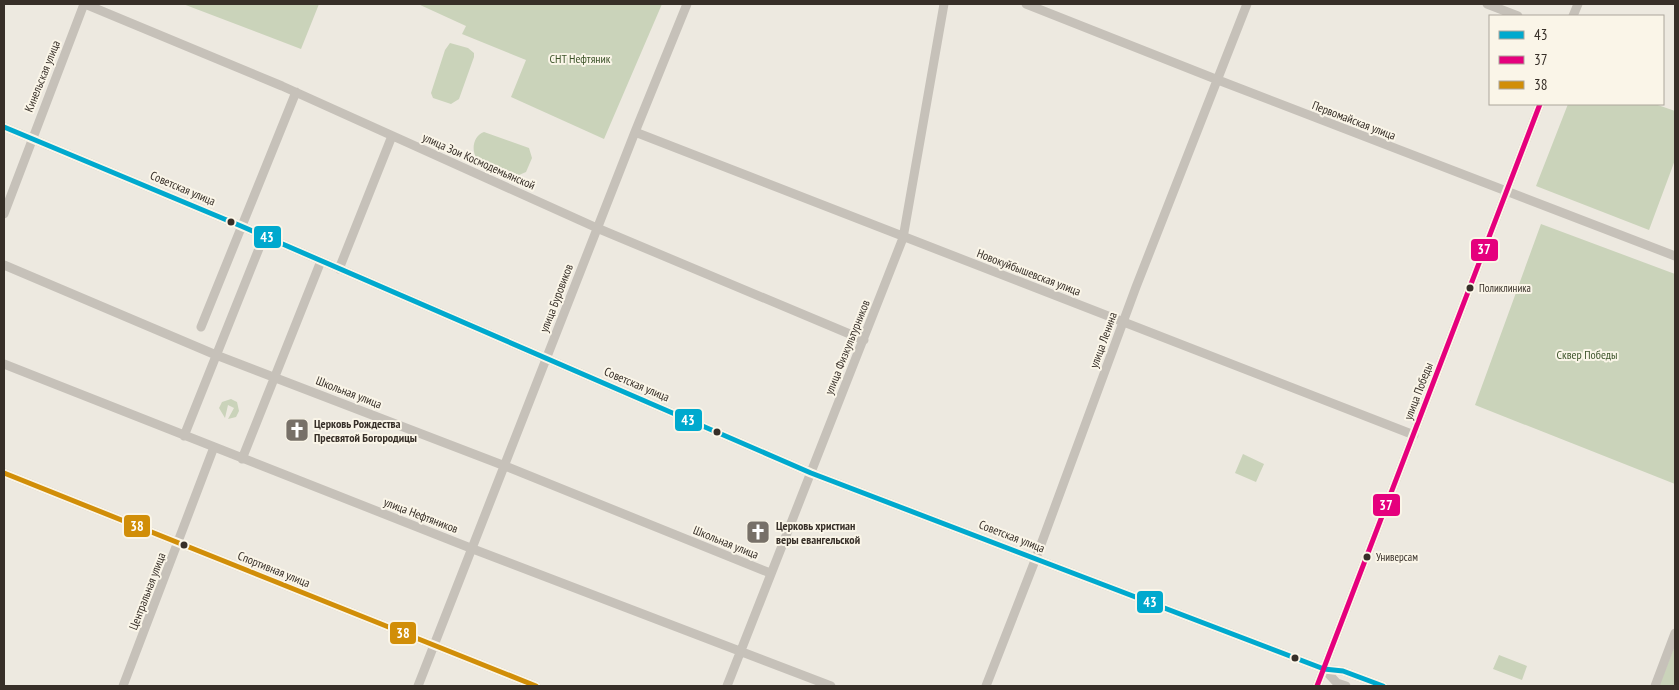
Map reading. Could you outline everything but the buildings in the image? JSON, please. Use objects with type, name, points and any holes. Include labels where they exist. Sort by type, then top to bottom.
[{"type":"street","name":"улица Зои Космодемьянской","points":[[85,4],[296,92],[597,228],[864,340]]},
{"type":"street","name":"Кинельская улица","points":[[4,214],[31,138],[85,4]]},
{"type":"street","name":"улица Буровиков","points":[[418,686],[634,132],[687,4]]},
{"type":"street","name":"улица Физкультурников","points":[[727,686],[903,238],[944,4]]},
{"type":"street","name":"Первомайская улица","points":[[1026,4],[1675,256]]},
{"type":"street","name":"улица Ленина","points":[[986,686],[1036,558],[1124,321],[1247,4]]},
{"type":"street","points":[[1487,4],[1515,15]]},
{"type":"street","points":[[201,327],[296,92]]},
{"type":"street","name":"улица Победы","points":[[1317,686],[1540,105]]},
{"type":"street","name":"Советская улица","points":[[4,127],[241,226],[811,473],[1324,669],[1343,671],[1383,686]]},
{"type":"street","name":"Новокуйбышевская улица","points":[[634,132],[1414,435]]},
{"type":"street","points":[[339,269],[392,136]]},
{"type":"street","points":[[184,436],[264,236]]},
{"type":"street","points":[[242,459],[321,261]]},
{"type":"street","name":"Школьная улица","points":[[4,265],[216,355],[505,466],[770,573]]},
{"type":"street","name":"улица Нефтяников","points":[[4,364],[473,549],[831,686]]},
{"type":"street","name":"Центральная улица","points":[[123,686],[214,447]]},
{"type":"street","name":"Спортивная улица","points":[[4,473],[536,686]]},
{"type":"street","points":[[1655,686],[1675,633]]},
{"type":"street","name":"Советская улица","points":[[1324,669],[1337,683],[1346,686]]},
{"type":"green space","points":[[183,4],[319,4],[301,49]]},
{"type":"green space","name":"СНТ Нефтяник","points":[[418,4],[662,4],[604,139],[511,97],[526,60],[462,34],[466,26]]},
{"type":"green space","points":[[450,43],[468,48],[474,53],[459,99],[451,104],[433,98],[431,93],[445,50]]},
{"type":"green space","points":[[1568,105],[1658,105],[1675,111],[1675,160],[1649,230],[1536,186]]},
{"type":"green space","points":[[484,132],[529,148],[532,158],[526,172],[519,175],[476,157],[474,154],[474,143],[478,136]]},
{"type":"green space","name":"Сквер Победы","points":[[1541,224],[1675,274],[1675,484],[1475,405]]},
{"type":"green space","points":[[231,399],[237,402],[239,411],[236,417],[228,419],[234,408],[228,405],[225,418],[219,408],[222,402]]},
{"type":"green space","points":[[1243,454],[1264,464],[1256,482],[1235,473]]},
{"type":"green space","points":[[1675,645],[1674,686],[1659,686]]},
{"type":"green space","points":[[1499,655],[1527,666],[1522,680],[1493,669]]},
{"type":"transit line","name":"37","points":[[1317,686],[1540,105]]},
{"type":"transit line","name":"43","points":[[4,127],[241,226],[811,473],[1324,669],[1343,671],[1383,686]]},
{"type":"transit line","name":"38","points":[[4,473],[536,686]]},
{"type":"place","name":"Поликлиника","points":[[1470,288]]},
{"type":"place","name":"Церковь Рождества Пресвятой Богородицы","points":[[297,430]]},
{"type":"place","name":"Церковь христиан веры евангельской","points":[[758,532]]},
{"type":"place","name":"Универсам","points":[[1367,557]]}]
